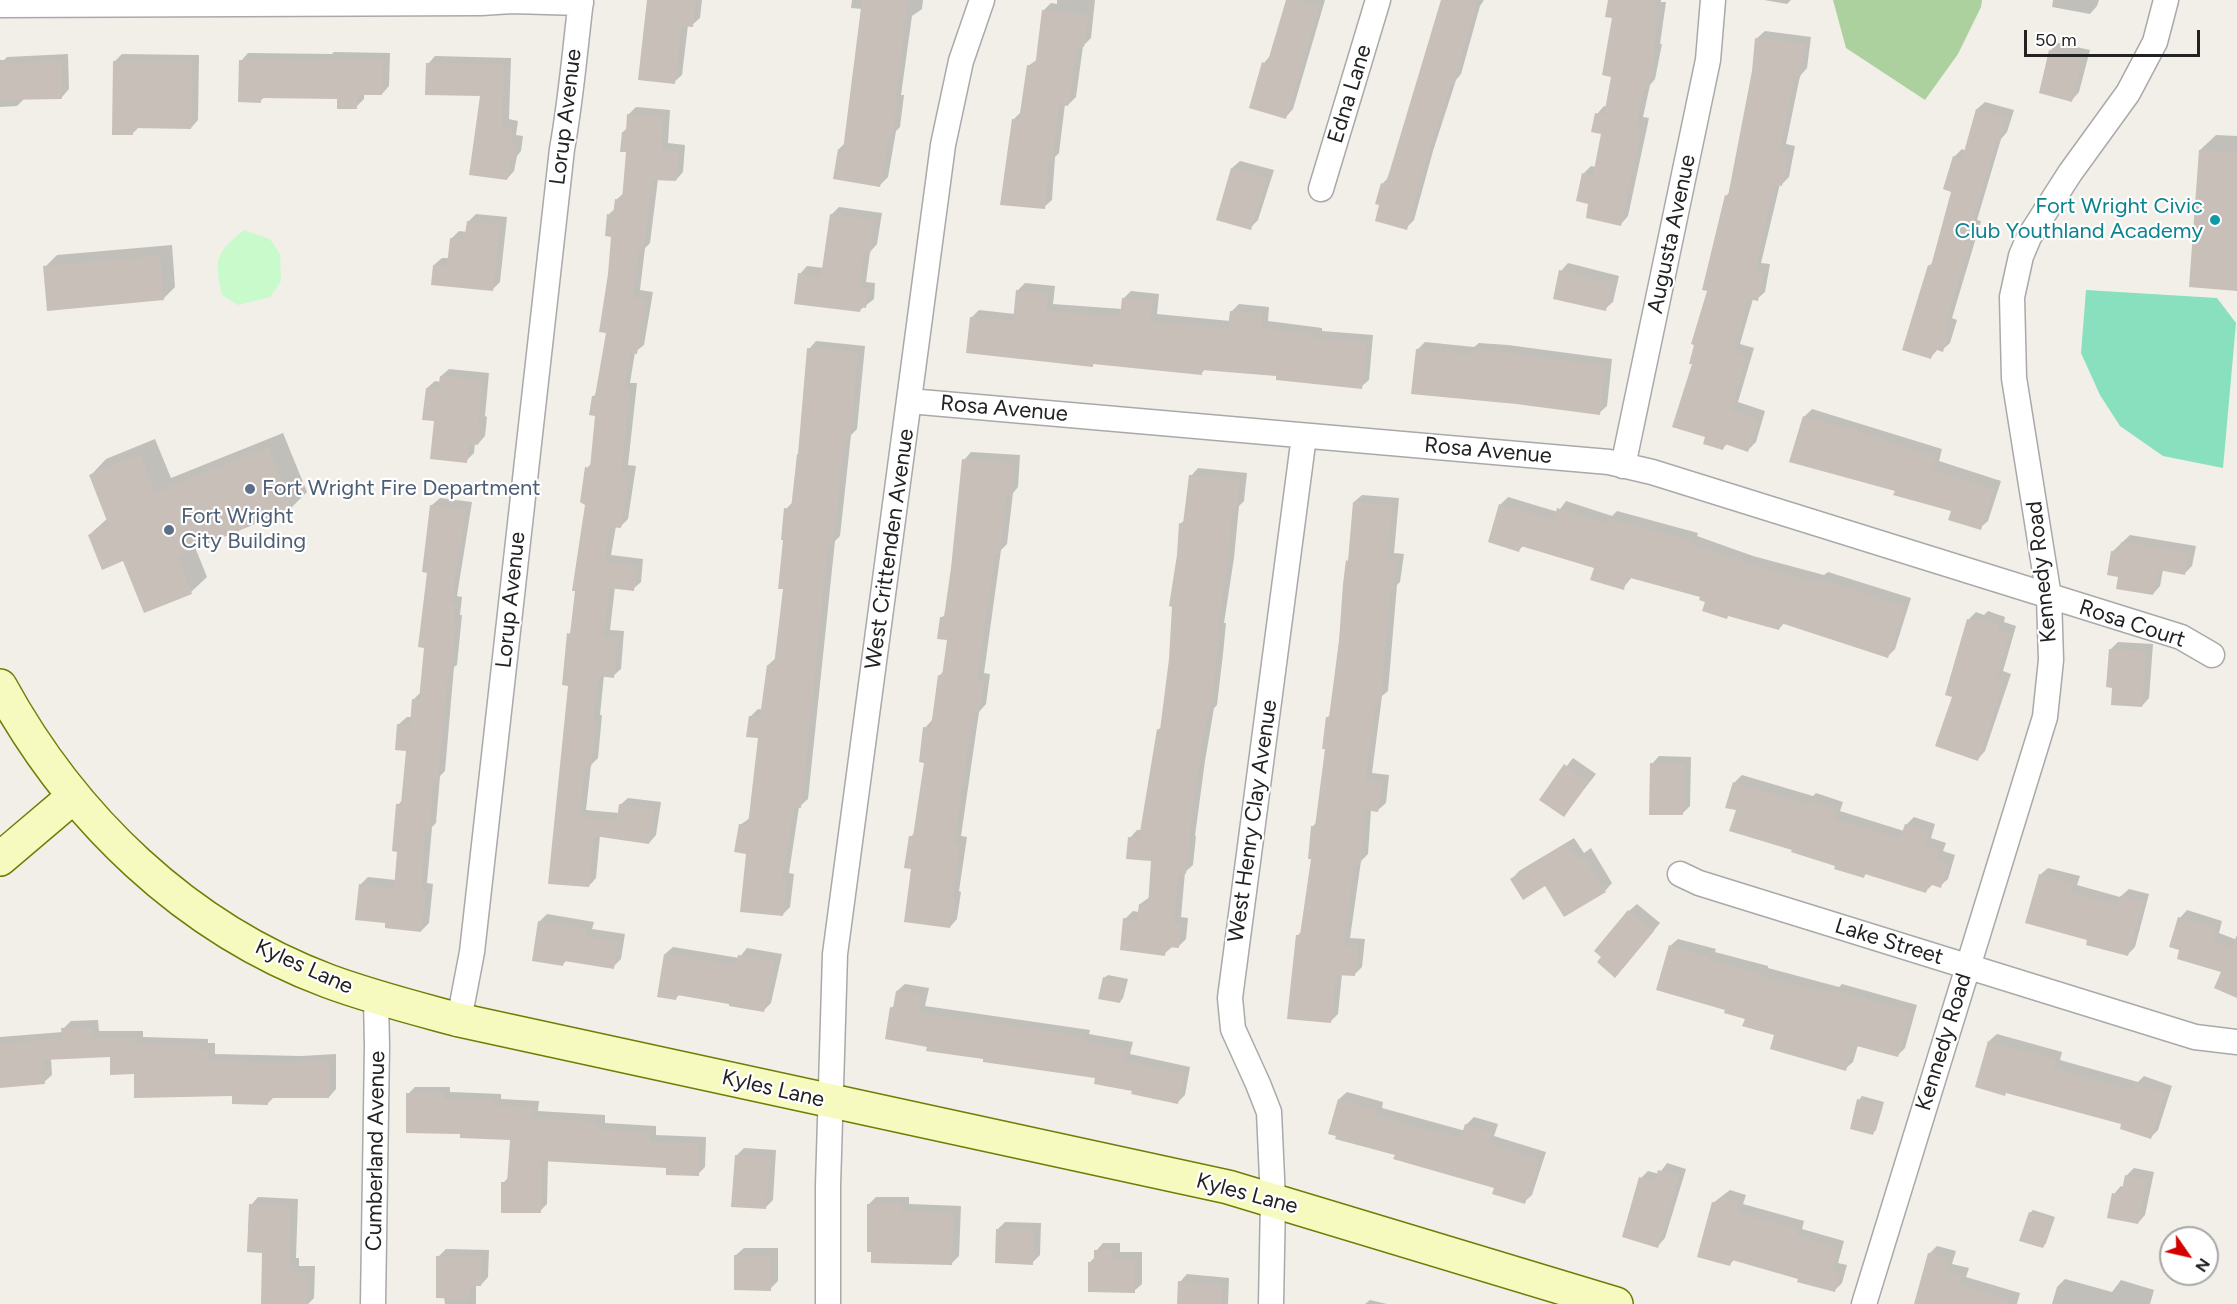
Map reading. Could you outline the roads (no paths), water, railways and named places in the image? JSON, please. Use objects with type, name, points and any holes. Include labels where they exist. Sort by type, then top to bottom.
[{"type":"main road","name":"Kyles Lane","points":[[0,686],[13,710],[73,797],[142,868],[184,902],[222,928],[273,957],[326,981],[376,998],[459,1020],[1228,1187],[1616,1304]]},
{"type":"main road","points":[[0,859],[73,797]]},
{"type":"street","name":"West Crittenden Avenue","points":[[828,1304],[828,1186],[835,954],[944,145],[961,61],[982,0]]},
{"type":"street","name":"Edna Lane","points":[[1321,189],[1378,0]]},
{"type":"street","name":"Augusta Avenue","points":[[1623,466],[1708,60],[1713,0]]},
{"type":"street","name":"Kennedy Road","points":[[1864,1304],[2045,717],[2051,660],[2049,597],[2014,378],[2012,297],[2021,256],[2029,237],[2070,172],[2128,93],[2155,42],[2166,0]]},
{"type":"street","points":[[0,5],[581,2]]},
{"type":"street","name":"Lorup Avenue","points":[[459,1020],[472,952],[561,160],[581,2]]},
{"type":"street","name":"Rosa Avenue","points":[[909,401],[1586,460],[1623,466],[1652,472],[2049,597]]},
{"type":"street","name":"West Henry Clay Avenue","points":[[1271,1304],[1273,1200],[1269,1112],[1233,1029],[1230,998],[1304,435]]},
{"type":"street","name":"Rosa Court","points":[[2049,597],[2181,637],[2212,655]]},
{"type":"street","name":"Lake Street","points":[[1680,874],[1699,883],[2195,1037],[2237,1042]]},
{"type":"street","name":"Cumberland Avenue","points":[[373,1304],[376,998]]},
{"type":"place","name":"Fort Wright Civic Club Youthland Academy","points":[[2215,220]]},
{"type":"place","name":"Fort Wright Fire Department","points":[[250,489]]},
{"type":"place","name":"Fort Wright City Building","points":[[169,530]]}]
